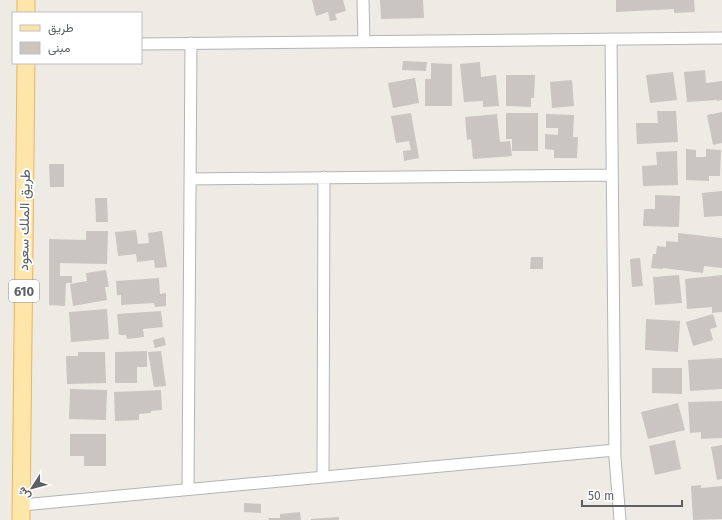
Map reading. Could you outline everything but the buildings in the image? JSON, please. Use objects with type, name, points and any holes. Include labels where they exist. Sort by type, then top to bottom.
[{"type":"main road","points":[[26,0],[26,12]]},
{"type":"main road","name":"طريق الملك سعود","points":[[22,512],[26,64]]},
{"type":"street","points":[[363,0],[364,41]]},
{"type":"street","points":[[142,44],[722,38]]},
{"type":"street","points":[[611,39],[614,450],[620,520]]},
{"type":"street","points":[[188,489],[191,43]]},
{"type":"street","points":[[190,179],[612,175]]},
{"type":"street","points":[[323,477],[324,177]]},
{"type":"street","points":[[22,512],[188,489],[614,450]]}]
